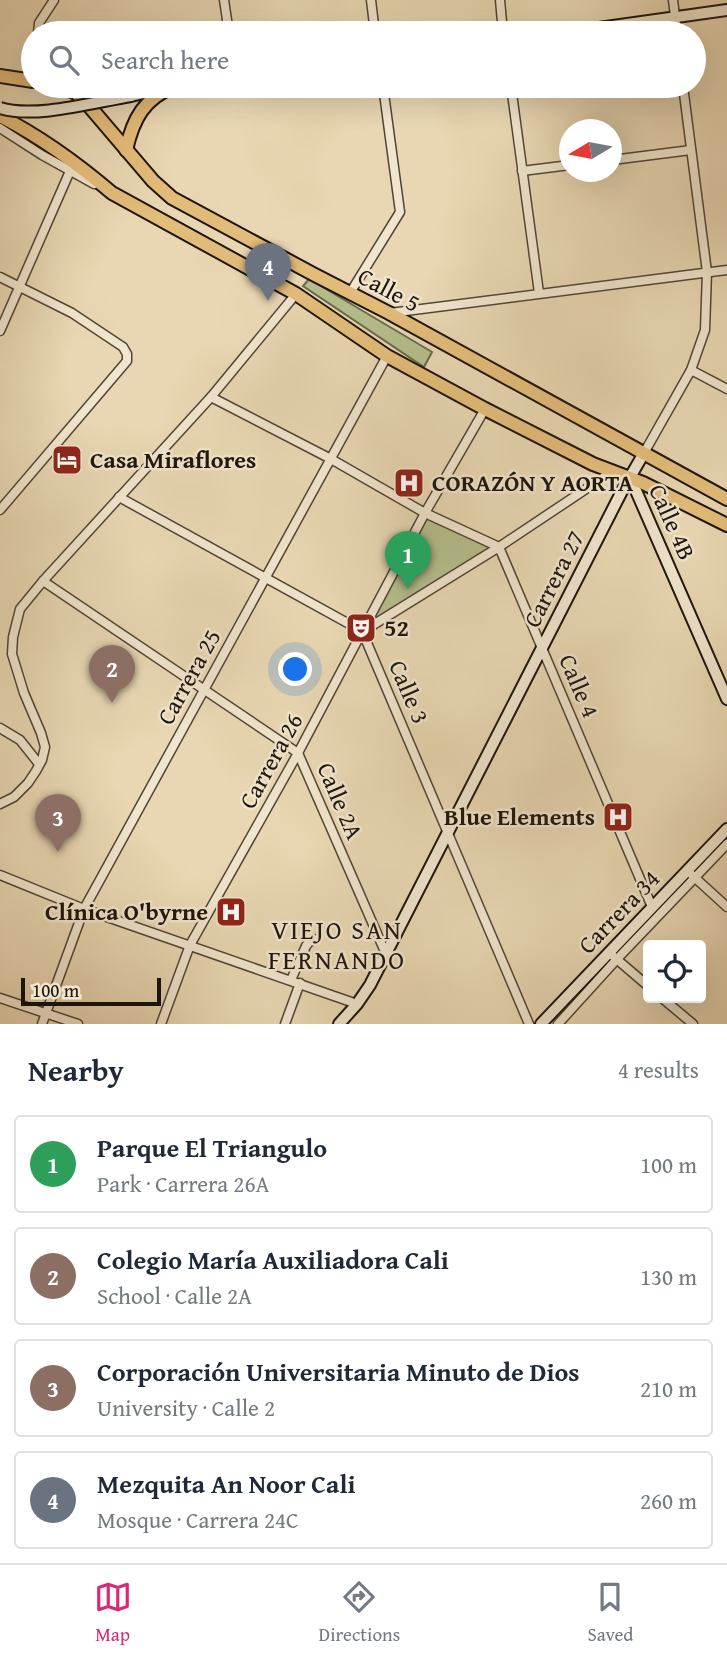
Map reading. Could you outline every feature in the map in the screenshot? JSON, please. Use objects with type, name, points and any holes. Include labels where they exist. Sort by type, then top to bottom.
[{"type":"main road","points":[[0,76],[21,79]]},
{"type":"main road","name":"Calle 5","points":[[82,98],[158,187],[172,198],[389,313],[727,499]]},
{"type":"main road","points":[[126,150],[132,126],[153,98]]},
{"type":"main road","points":[[0,116],[40,139],[112,193],[296,295],[387,356],[593,464],[630,477],[727,525]]},
{"type":"street","points":[[40,21],[54,0]]},
{"type":"street","points":[[224,0],[227,21]]},
{"type":"street","points":[[371,0],[374,21]]},
{"type":"street","points":[[500,0],[502,21]]},
{"type":"street","points":[[673,0],[675,21]]},
{"type":"street","points":[[653,21],[727,10]]},
{"type":"street","points":[[0,108],[7,111],[41,112],[120,98]]},
{"type":"street","points":[[351,293],[400,212],[385,98]]},
{"type":"street","points":[[513,98],[539,293]]},
{"type":"street","name":"Carrera 27","points":[[339,1024],[357,1004],[386,954],[630,477],[691,370],[705,330],[707,272],[684,98]]},
{"type":"street","points":[[0,128],[112,193]]},
{"type":"street","points":[[622,159],[691,150]]},
{"type":"street","points":[[522,171],[559,166]]},
{"type":"street","points":[[0,331],[70,171]]},
{"type":"street","points":[[389,313],[727,270]]},
{"type":"street","points":[[0,277],[72,313],[122,347],[127,354],[127,361],[0,510]]},
{"type":"street","points":[[0,804],[14,797],[27,783],[40,764],[45,747],[12,654],[20,609],[211,397],[296,295]]},
{"type":"street","name":"Carrera 25","points":[[42,1024],[84,909],[387,356]]},
{"type":"street","points":[[691,370],[727,389]]},
{"type":"street","points":[[211,397],[331,459],[425,513],[499,547]]},
{"type":"street","name":"Carrera 26","points":[[161,1024],[190,945],[298,753],[425,513],[485,409]]},
{"type":"street","points":[[119,497],[362,631],[499,547],[613,471]]},
{"type":"street","name":"Calle 4B","points":[[630,477],[727,699]]},
{"type":"street","name":"Calle 4","points":[[499,547],[652,907]]},
{"type":"street","name":"Calle 2A","points":[[43,581],[298,753],[386,954]]},
{"type":"street","name":"Calle 3","points":[[362,631],[529,1024]]},
{"type":"street","points":[[0,728],[20,740],[40,764]]},
{"type":"street","name":"Carrera 34","points":[[541,1024],[613,955],[691,874],[727,829]]},
{"type":"street","name":"Carrera 34","points":[[558,1024],[652,907],[727,844]]},
{"type":"street","points":[[691,874],[727,907]]},
{"type":"street","points":[[0,875],[84,909],[357,1004]]},
{"type":"street","points":[[285,1024],[306,946],[317,939]]},
{"type":"street","points":[[613,955],[643,982]]},
{"type":"street","points":[[0,998],[78,1024]]},
{"type":"street","points":[[668,1003],[693,1024]]},
{"type":"green space","points":[[309,279],[432,352],[424,367],[303,286]]},
{"type":"green space","points":[[425,513],[499,547],[362,631]]},
{"type":"place","name":"Mezquita An Noor Cali","points":[[268,301]]},
{"type":"place","name":"Casa Miraflores","points":[[67,460]]},
{"type":"place","name":"CORAZÓN Y AORTA","points":[[409,483]]},
{"type":"place","name":"Parque El Triangulo","points":[[408,589]]},
{"type":"place","name":"52","points":[[361,628]]},
{"type":"place","name":"Colegio María Auxiliadora Cali","points":[[112,703]]},
{"type":"place","name":"Blue Elements","points":[[618,817]]},
{"type":"place","name":"Corporación Universitaria Minuto de Dios","points":[[58,852]]},
{"type":"place","name":"Clínica O'byrne","points":[[231,912]]},
{"type":"district","name":"VIEJO SAN FERNANDO","points":[[337,945]]}]
